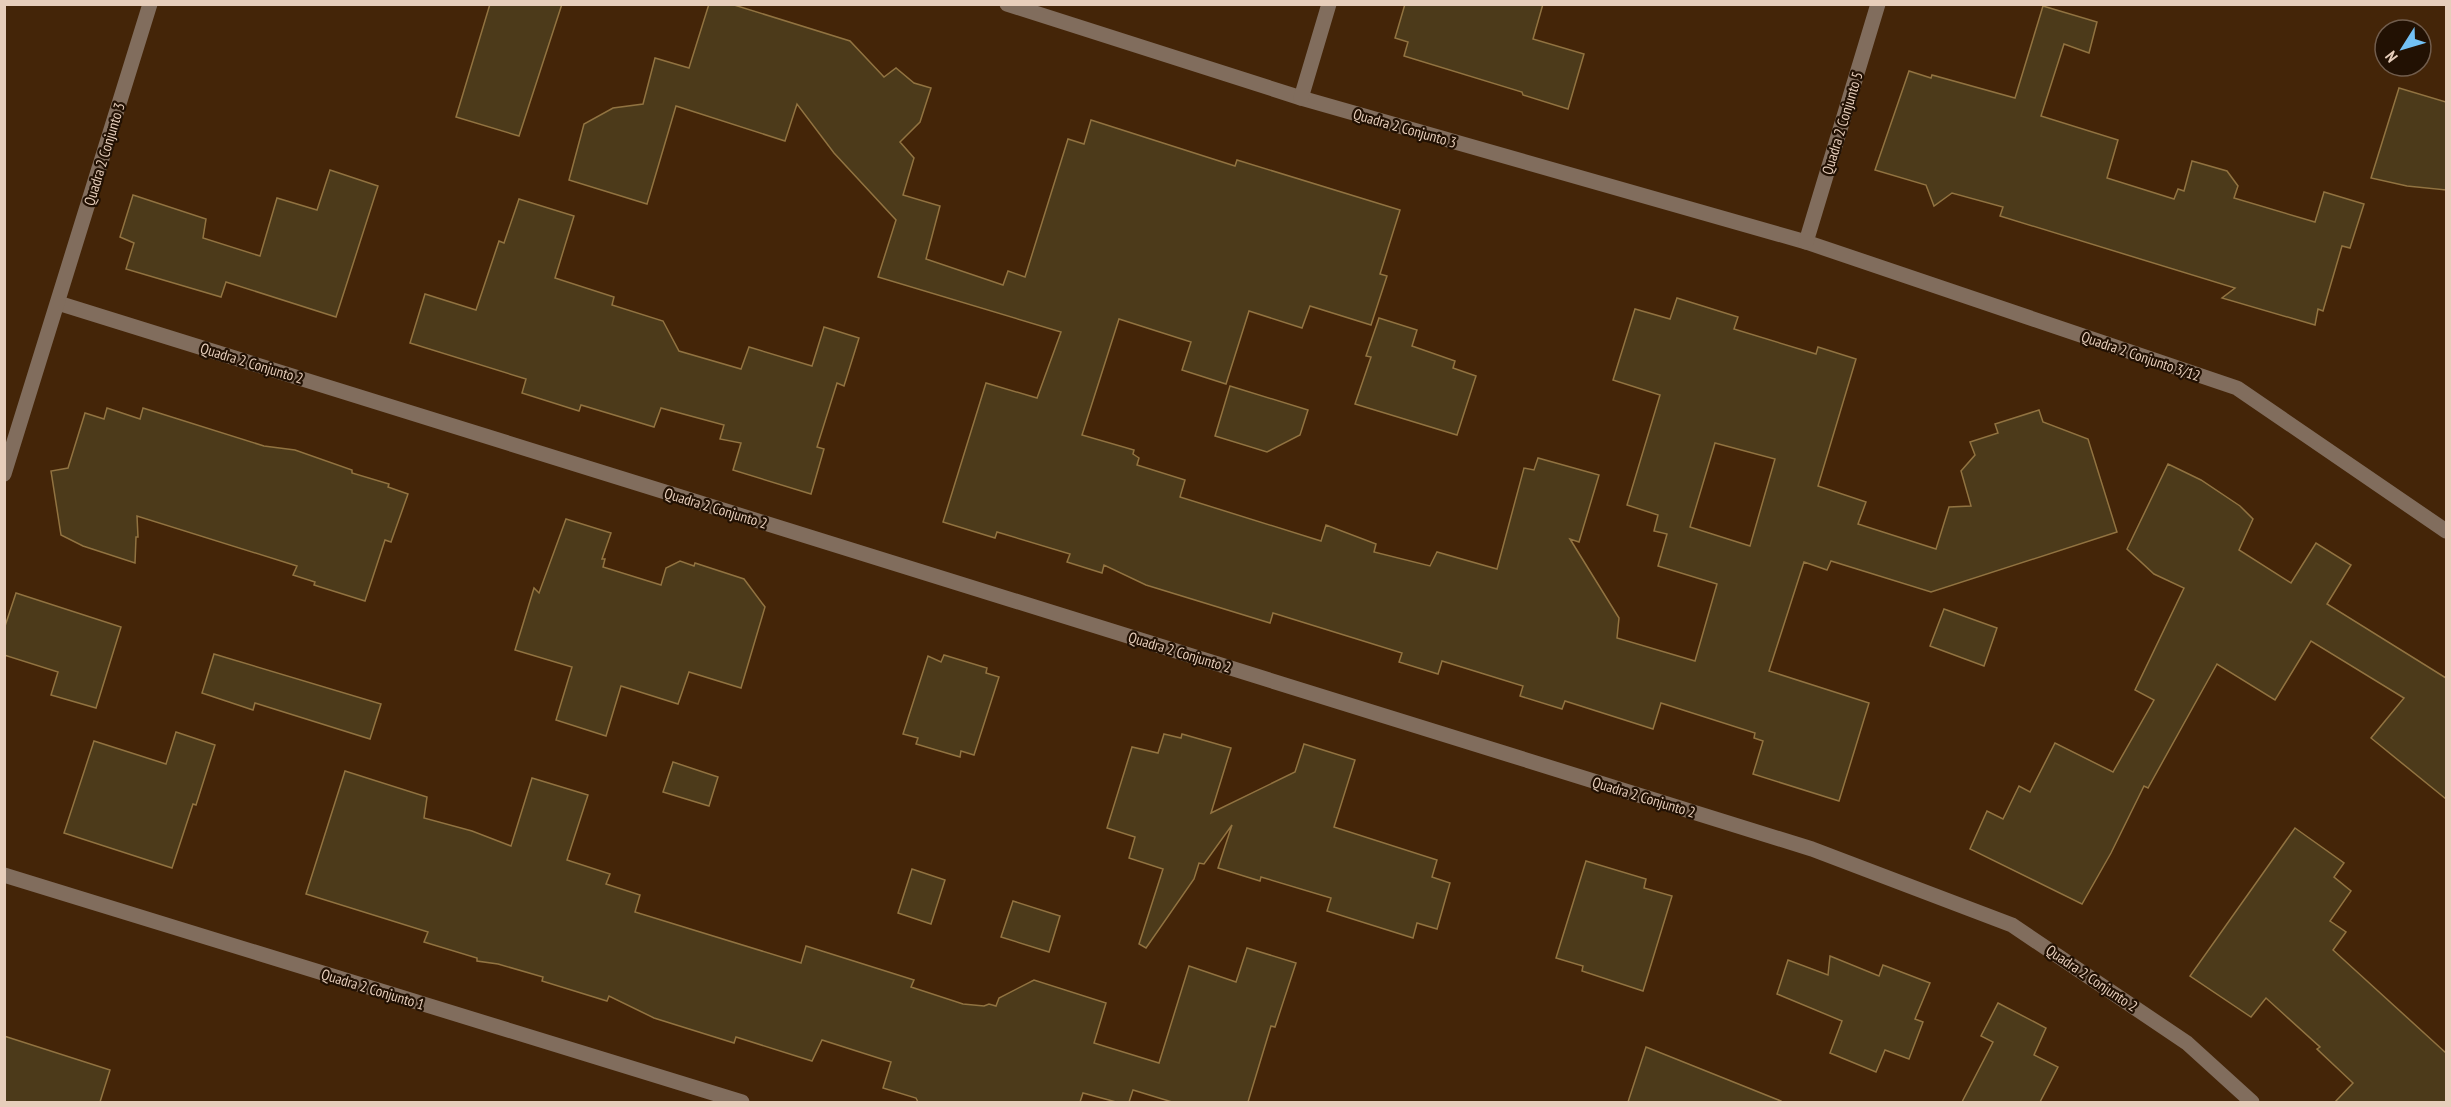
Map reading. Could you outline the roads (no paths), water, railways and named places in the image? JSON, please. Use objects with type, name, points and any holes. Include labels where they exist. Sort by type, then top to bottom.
[{"type":"street","name":"Quadra 2 Conjunto 3","points":[[4,474],[150,4]]},
{"type":"street","name":"Quadra 2 Conjunto 3","points":[[1007,4],[1301,98],[1806,242]]},
{"type":"street","points":[[1301,98],[1329,4]]},
{"type":"street","name":"Quadra 2 Conjunto 5","points":[[1806,242],[1878,4]]},
{"type":"street","name":"Quadra 2 Conjunto 3/12","points":[[1806,242],[2237,388],[2446,531]]},
{"type":"street","name":"Quadra 2 Conjunto 2","points":[[58,303],[1812,849],[2012,925],[2187,1043],[2252,1102]]},
{"type":"street","name":"Quadra 2 Conjunto 1","points":[[4,875],[742,1102]]}]
